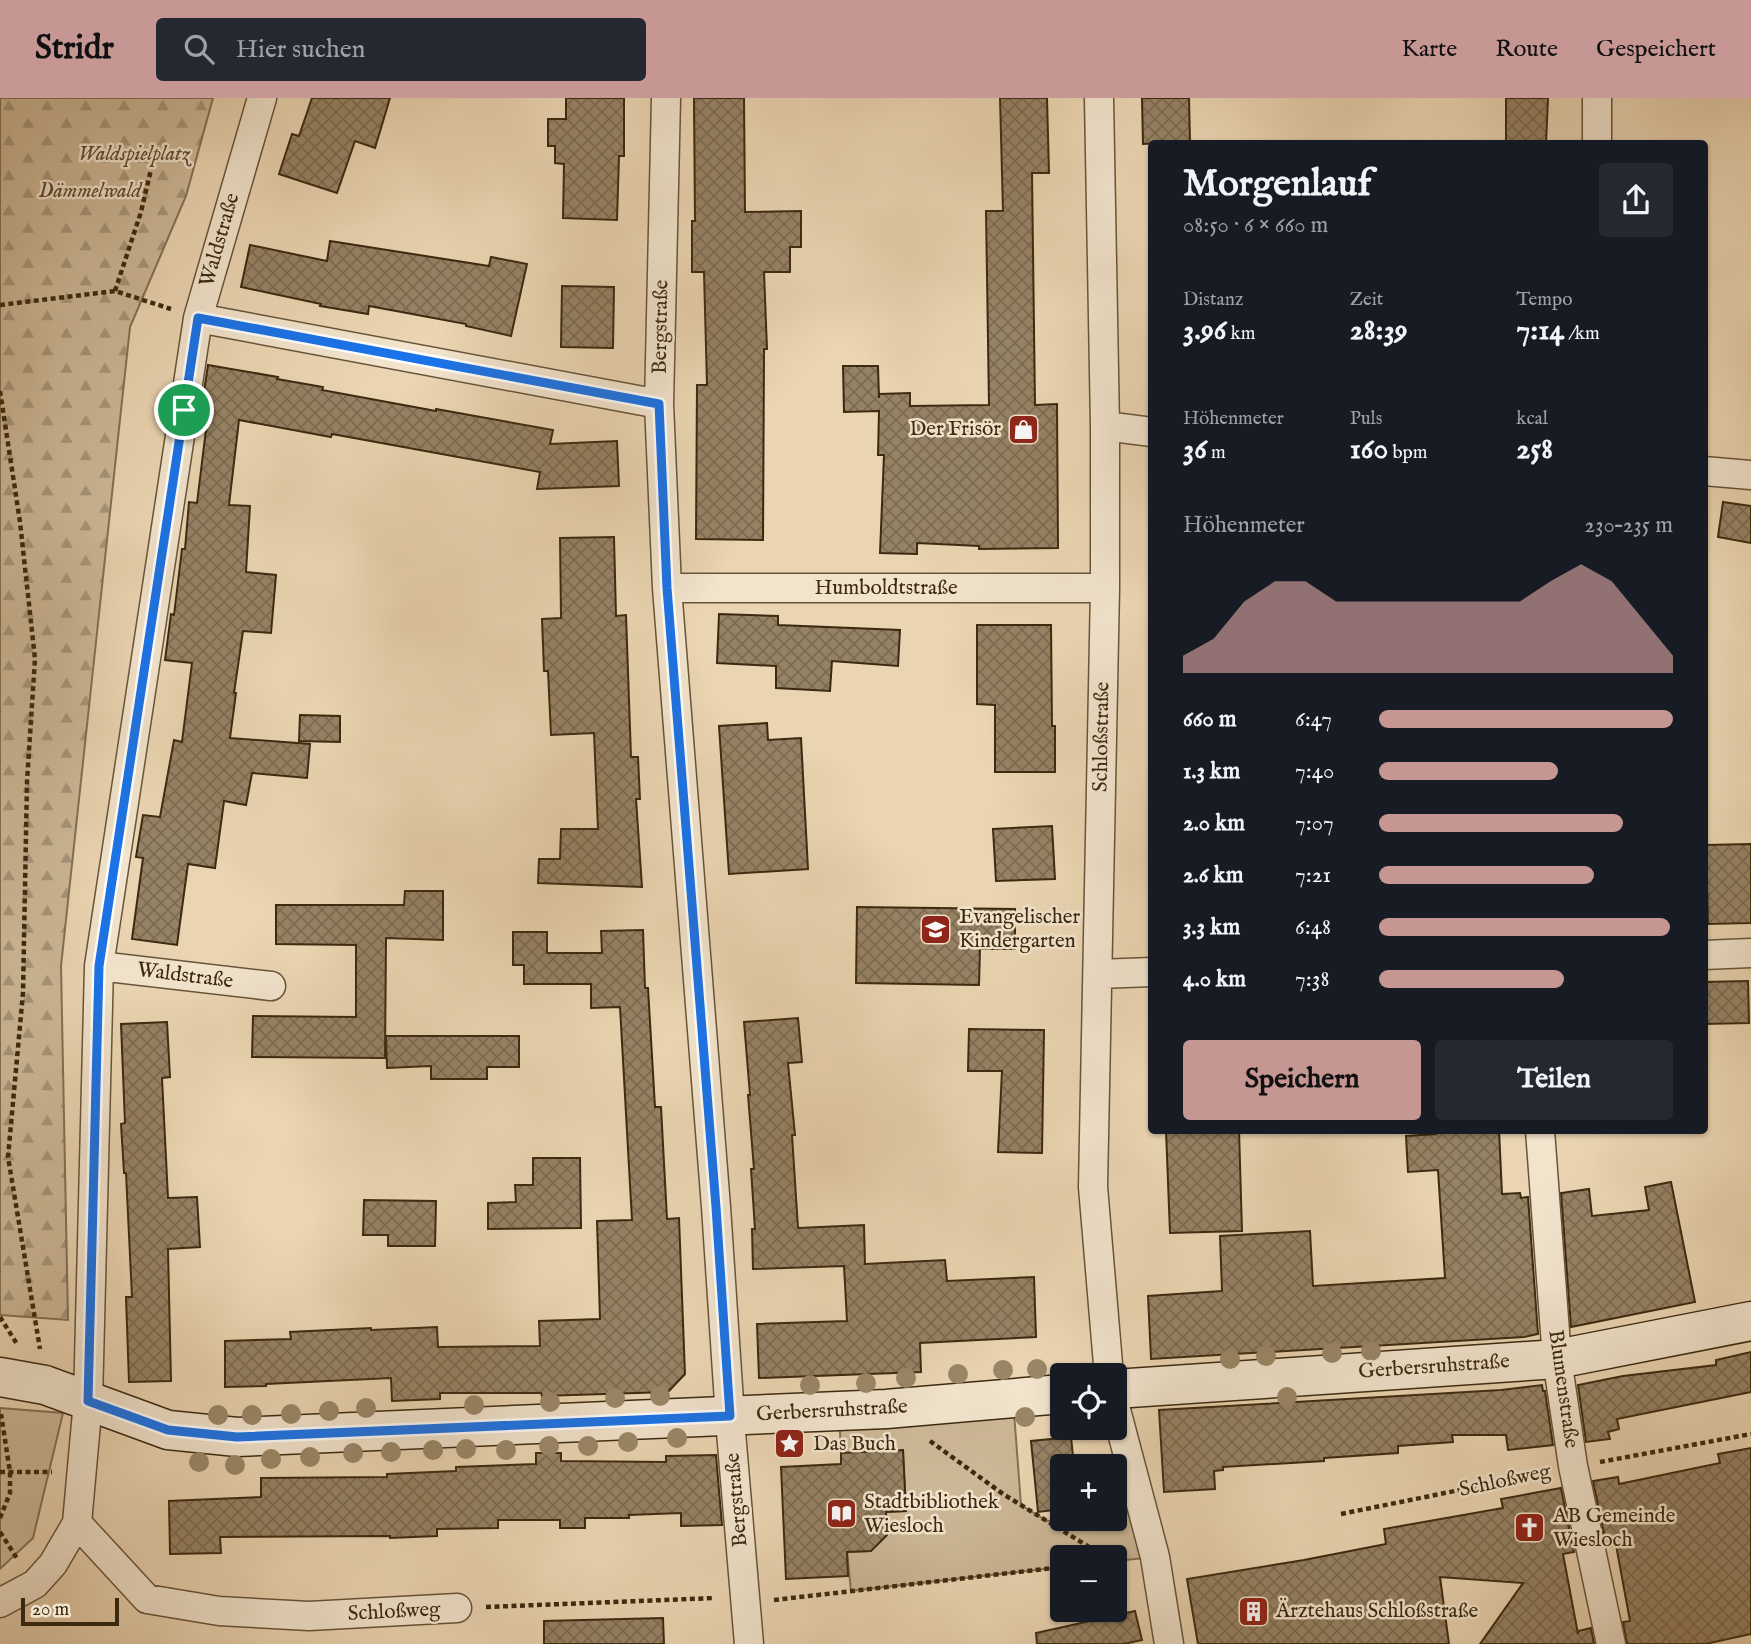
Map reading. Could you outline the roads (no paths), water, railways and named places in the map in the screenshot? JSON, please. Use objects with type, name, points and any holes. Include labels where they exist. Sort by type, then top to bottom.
[{"type":"street","name":"Waldstraße","points":[[88,1401],[99,966],[198,318],[262,98]]},
{"type":"street","name":"Bergstraße","points":[[666,98],[659,404],[667,588],[749,1644]]},
{"type":"street","name":"Schloßstraße","points":[[1099,98],[1105,588],[1094,1187],[1108,1363]]},
{"type":"street","points":[[1597,98],[1597,140]]},
{"type":"street","points":[[198,318],[659,404]]},
{"type":"street","points":[[1105,426],[1148,431]]},
{"type":"street","points":[[1708,471],[1751,475]]},
{"type":"street","name":"Humboldtstraße","points":[[667,588],[1105,588]]},
{"type":"street","points":[[1708,955],[1751,953]]},
{"type":"street","name":"Waldstraße","points":[[99,966],[271,986]]},
{"type":"street","points":[[1098,974],[1148,972]]},
{"type":"street","name":"Blumenstraße","points":[[1539,1134],[1557,1359],[1573,1466],[1611,1644]]},
{"type":"street","name":"Gerbersruhstraße","points":[[1127,1388],[1557,1359],[1751,1321]]},
{"type":"street","name":"Gerbersruhstraße","points":[[0,1377],[45,1385],[168,1430],[237,1437],[886,1409],[1050,1395]]},
{"type":"street","points":[[0,1603],[35,1584],[53,1563],[77,1523],[88,1401]]},
{"type":"street","points":[[1124,1440],[1155,1557],[1169,1644]]},
{"type":"street","name":"Schloßweg","points":[[77,1523],[147,1599],[219,1611],[309,1616],[457,1608]]},
{"type":"place","name":"Der Frisör","points":[[1024,429]]},
{"type":"place","name":"Evangelischer Kindergarten","points":[[936,929]]},
{"type":"place","name":"Das Buch","points":[[790,1444]]},
{"type":"place","name":"Stadtbibliothek Wiesloch","points":[[841,1514]]},
{"type":"place","name":"AB Gemeinde Wiesloch","points":[[1530,1528]]},
{"type":"place","name":"Ärztehaus Schloßstraße","points":[[1253,1611]]},
{"type":"park label","name":"Waldspielplatz","points":[[134,154]]},
{"type":"park label","name":"Dämmelwald","points":[[90,191]]}]
